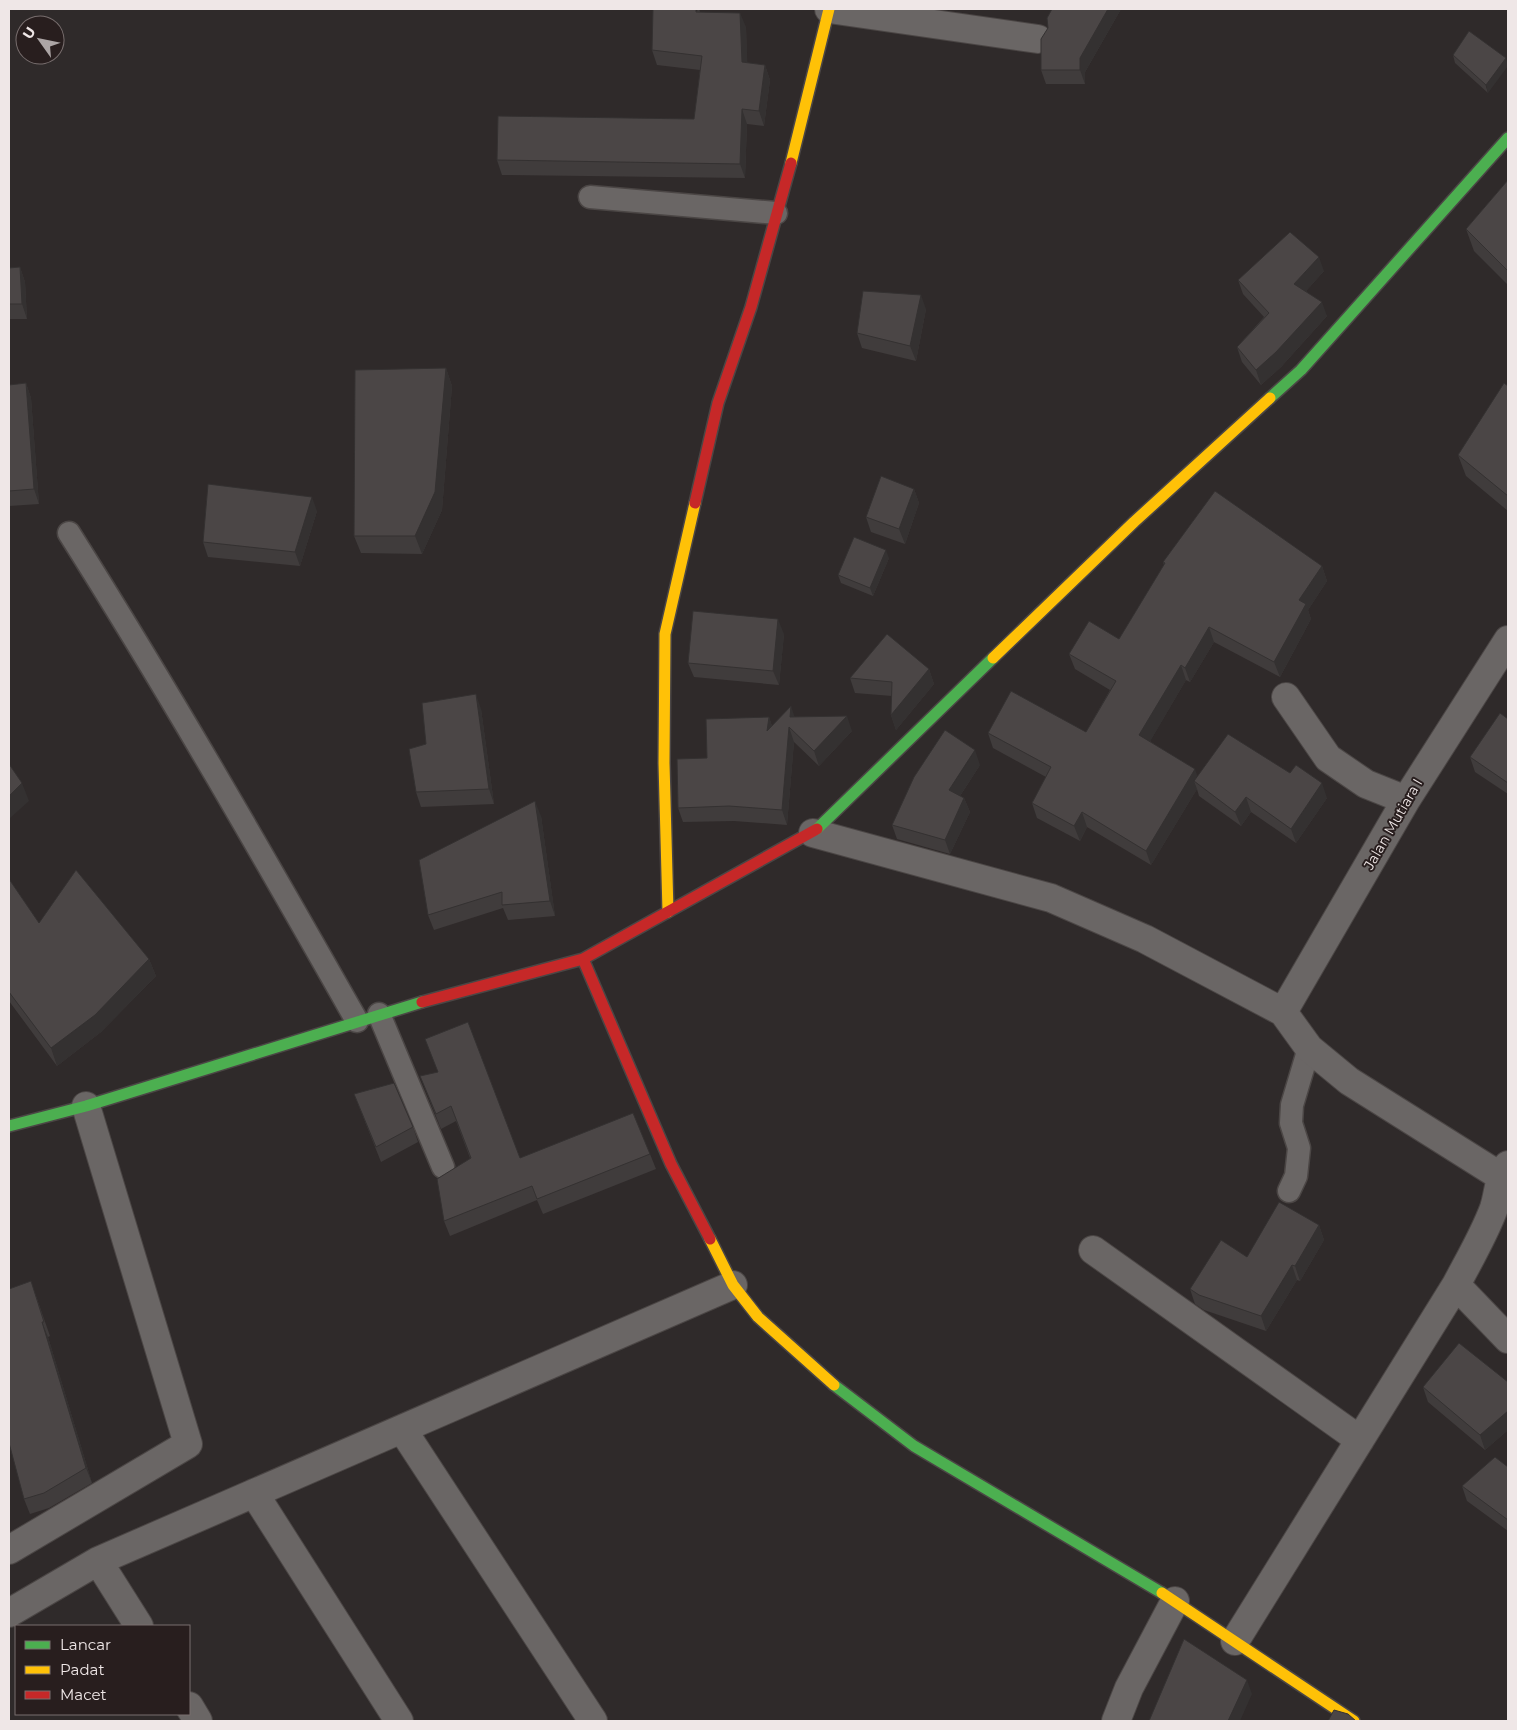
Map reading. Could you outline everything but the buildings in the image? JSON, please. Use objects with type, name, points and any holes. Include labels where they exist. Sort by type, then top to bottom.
[{"type":"street","points":[[668,912],[664,763],[665,634],[718,403],[751,307],[801,127],[829,9],[1038,40]]},
{"type":"street","points":[[9,1126],[86,1106],[379,1014],[583,959],[813,833],[1127,529],[1301,370],[1471,177],[1508,138]]},
{"type":"street","name":"Jalan Mutiara I","points":[[1283,1012],[1406,800],[1506,650]]},
{"type":"street","points":[[1286,697],[1328,758],[1366,784],[1406,800]]},
{"type":"street","points":[[813,833],[1051,898],[1145,939],[1283,1012],[1309,1048],[1349,1081],[1504,1170],[1492,1213],[1456,1285],[1235,1641]]},
{"type":"street","points":[[583,959],[671,1164],[733,1285],[758,1317],[826,1379],[914,1446],[1175,1601],[1354,1721]]},
{"type":"street","points":[[9,1550],[188,1444],[86,1106]]},
{"type":"street","points":[[1093,1250],[1360,1440]]},
{"type":"street","points":[[9,1613],[98,1561],[733,1285]]},
{"type":"street","points":[[1456,1285],[1508,1339]]},
{"type":"street","points":[[402,1429],[593,1721]]},
{"type":"street","points":[[254,1493],[399,1721]]},
{"type":"street","points":[[98,1561],[138,1625]]},
{"type":"street","points":[[1116,1721],[1129,1688],[1175,1601]]},
{"type":"street","points":[[190,1708],[198,1721]]},
{"type":"lane","points":[[590,197],[776,213]]},
{"type":"lane","points":[[68,533],[127,625],[229,796],[358,1021]]},
{"type":"lane","points":[[379,1014],[443,1167]]},
{"type":"lane","points":[[1288,1191],[1296,1176],[1299,1148],[1290,1123],[1292,1105],[1309,1048]]},
{"type":"traffic: fast","points":[[1270,398],[1301,370],[1508,138]]},
{"type":"traffic: fast","points":[[817,829],[993,658]]},
{"type":"traffic: fast","points":[[9,1126],[86,1106],[422,1002]]},
{"type":"traffic: fast","points":[[834,1385],[914,1446],[1162,1593]]},
{"type":"traffic: slow","points":[[791,163],[829,9]]},
{"type":"traffic: slow","points":[[993,658],[1134,522],[1270,398]]},
{"type":"traffic: slow","points":[[668,912],[664,763],[665,634],[695,503]]},
{"type":"traffic: slow","points":[[710,1239],[733,1285],[758,1317],[834,1385]]},
{"type":"traffic: slow","points":[[1162,1593],[1354,1721]]},
{"type":"traffic: jam","points":[[695,503],[718,403],[751,307],[791,163]]},
{"type":"traffic: jam","points":[[422,1002],[583,959],[817,829]]},
{"type":"traffic: jam","points":[[583,959],[671,1164],[710,1239]]}]
